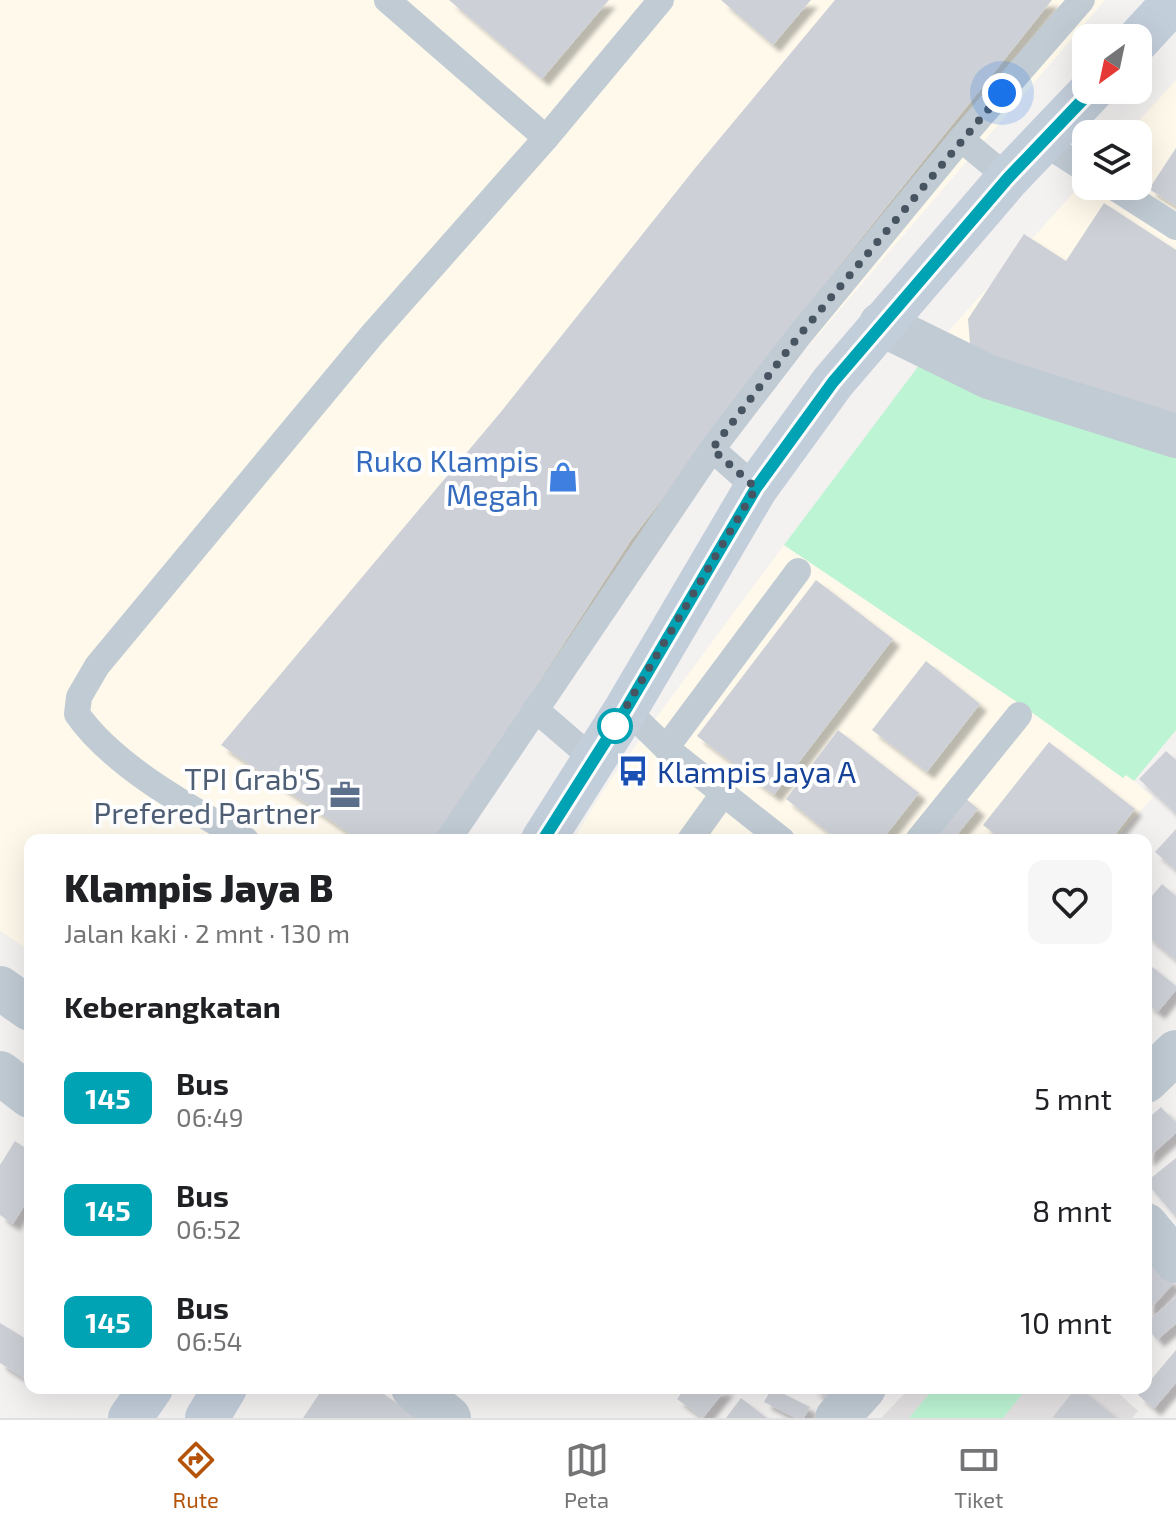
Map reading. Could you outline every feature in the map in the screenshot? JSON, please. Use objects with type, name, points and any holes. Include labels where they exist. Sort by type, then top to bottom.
[{"type":"main road","points":[[1152,25],[1175,0]]},
{"type":"main road","points":[[547,834],[626,709],[756,488],[833,382],[1008,178],[1079,104]]},
{"type":"main road","points":[[130,1418],[147,1394]]},
{"type":"main road","points":[[207,1418],[221,1394]]},
{"type":"street","points":[[881,324],[989,377],[1176,436]]},
{"type":"street","points":[[0,988],[24,1005]]},
{"type":"street","points":[[1152,1075],[1176,1052]]},
{"type":"street","points":[[0,1073],[24,1091]]},
{"type":"street","points":[[1152,1232],[1176,1261]]},
{"type":"street","points":[[420,1394],[449,1418]]},
{"type":"street","points":[[837,1418],[859,1394]]},
{"type":"lane","points":[[387,0],[546,138]]},
{"type":"lane","points":[[236,834],[189,807],[118,758],[89,731],[77,714],[79,697],[97,666],[331,385],[546,138],[661,0]]},
{"type":"lane","points":[[452,834],[712,449],[798,337],[961,139],[1082,0]]},
{"type":"lane","points":[[961,139],[1008,178]]},
{"type":"lane","points":[[1043,142],[1072,161]]},
{"type":"lane","points":[[1134,200],[1176,227]]},
{"type":"lane","points":[[712,449],[756,488]]},
{"type":"lane","points":[[666,748],[798,571]]},
{"type":"lane","points":[[535,709],[594,760]]},
{"type":"lane","points":[[626,709],[666,748],[774,834]]},
{"type":"lane","points":[[923,834],[1019,715]]},
{"type":"lane","points":[[694,834],[723,794]]},
{"type":"shaded area","name":"Ruko Klampis Megah","points":[[0,0],[1105,0],[1084,24],[1072,24],[1072,39],[722,447],[467,834],[24,834],[24,947],[0,931]]},
{"type":"shaded area","points":[[1176,80],[1176,436],[926,356],[1072,194],[1072,200],[1152,200],[1152,120],[1140,120]]},
{"type":"shaded area","points":[[784,545],[1134,781],[1153,797],[1119,834],[577,834],[610,780]]},
{"type":"shaded area","points":[[904,1394],[1120,1394],[1138,1411],[1132,1418],[881,1418]]},
{"type":"green space","points":[[926,356],[1176,436],[1176,730],[1134,781],[1126,775],[1123,778],[1023,706],[784,545]]},
{"type":"green space","points":[[929,1394],[1022,1394],[1003,1418],[909,1418]]},
{"type":"building","points":[[449,0],[609,0],[542,79]]},
{"type":"building","points":[[721,0],[811,0],[773,45]]},
{"type":"building","name":"Ruko Klampis Megah","points":[[835,0],[1052,0],[831,276],[631,540],[440,834],[350,834],[221,745],[500,413],[696,167]]},
{"type":"building","points":[[1176,148],[1176,206],[1152,191],[1152,184]]},
{"type":"building","points":[[1104,203],[1176,250],[1176,414],[971,356],[968,319],[1024,234],[1066,261]]},
{"type":"building","points":[[816,580],[893,639],[774,795],[697,736]]},
{"type":"building","points":[[926,661],[980,704],[927,772],[872,730]]},
{"type":"building","points":[[838,730],[919,793],[887,834],[830,834],[786,799]]},
{"type":"building","points":[[1049,742],[1135,809],[1116,834],[994,834],[983,825]]},
{"type":"building","points":[[1166,751],[1176,760],[1176,814],[1139,779]]},
{"type":"building","points":[[964,797],[978,809],[958,834],[933,834]]},
{"type":"building","points":[[1176,829],[1176,870],[1155,852]]},
{"type":"building","points":[[1162,884],[1176,896],[1176,960],[1152,940],[1152,896]]},
{"type":"building","points":[[1152,967],[1176,986],[1158,1012],[1152,1008]]},
{"type":"building","points":[[1161,1107],[1176,1123],[1176,1133],[1152,1155],[1152,1115]]},
{"type":"building","points":[[15,1141],[24,1147],[24,1207],[13,1224],[0,1215],[0,1165]]},
{"type":"building","points":[[1176,1158],[1174,1215],[1152,1189],[1152,1177]]},
{"type":"building","points":[[1152,1264],[1174,1283],[1152,1307]]},
{"type":"building","points":[[1176,1297],[1176,1324],[1157,1340],[1152,1334],[1152,1317]]},
{"type":"building","points":[[0,1323],[24,1338],[24,1378],[0,1363]]},
{"type":"building","points":[[1176,1350],[1176,1383],[1154,1409],[1138,1395],[1152,1394],[1152,1378]]},
{"type":"building","points":[[319,1394],[384,1394],[414,1415],[411,1418],[303,1418]]},
{"type":"building","points":[[681,1394],[722,1394],[703,1418],[677,1399]]},
{"type":"building","points":[[769,1394],[784,1394],[810,1407],[804,1418],[795,1418],[764,1402]]},
{"type":"building","points":[[1071,1394],[1087,1394],[1117,1418],[1052,1418]]},
{"type":"building","points":[[741,1398],[767,1418],[726,1418]]},
{"type":"bus line","name":"145","points":[[547,834],[626,709],[756,488],[833,382],[1008,178],[1079,104]]},
{"type":"place","name":"Ruko Klampis Megah","points":[[563,477]]},
{"type":"place","name":"Klampis Jaya A","points":[[633,771]]},
{"type":"place","name":"TPI Grab'S Prefered Partner","points":[[345,795]]},
{"type":"route","points":[[615,726],[610,734],[756,488],[712,449],[798,337],[1002,93]]}]
